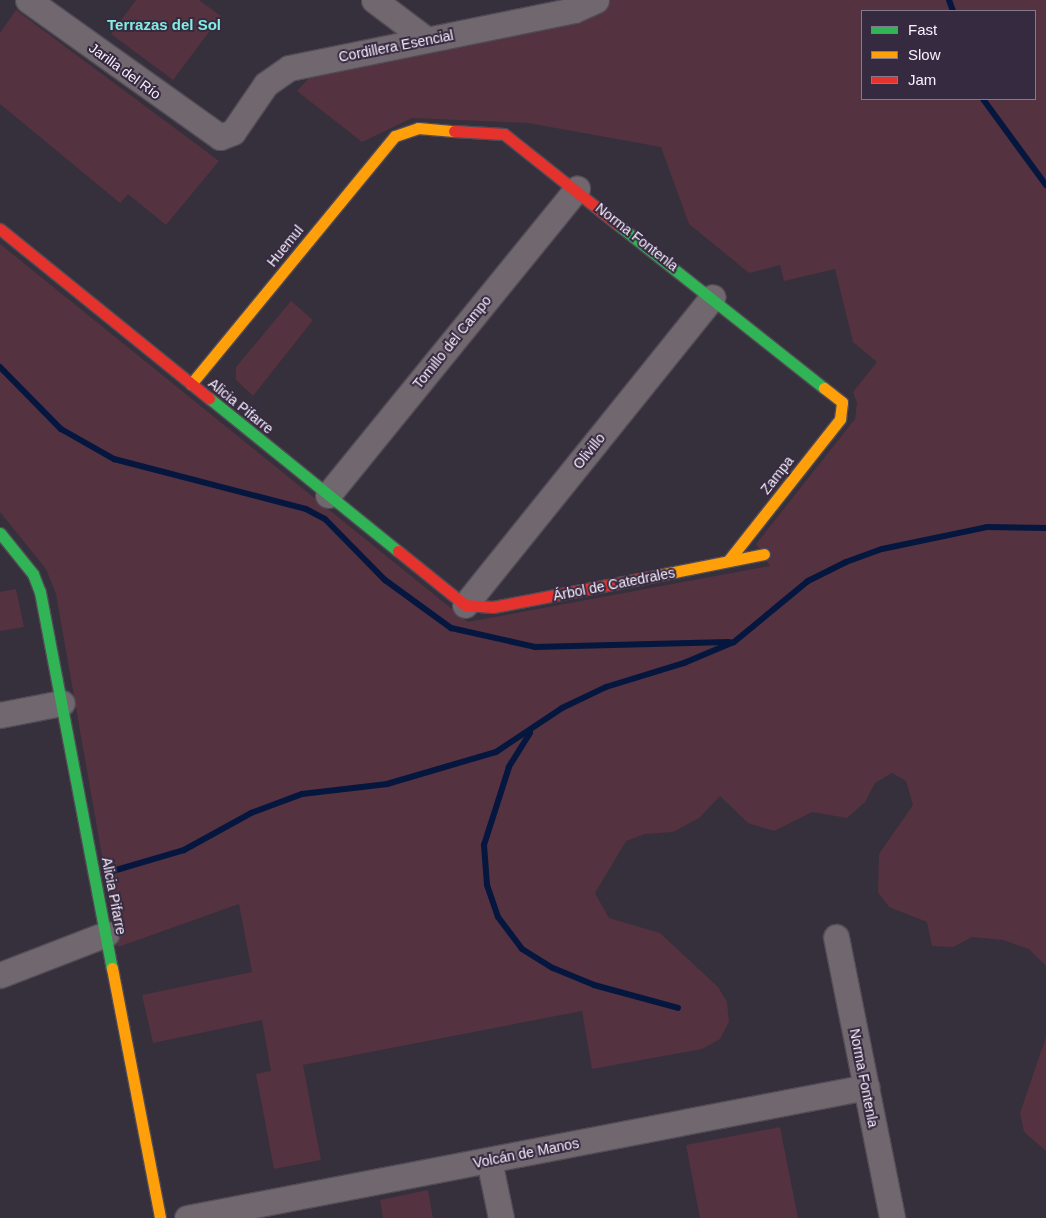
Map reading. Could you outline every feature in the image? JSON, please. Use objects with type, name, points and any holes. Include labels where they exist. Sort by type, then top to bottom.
[{"type":"street","name":"Jarilla del Río","points":[[28,0],[211,134],[224,137]]},
{"type":"street","points":[[374,0],[427,40]]},
{"type":"street","name":"Cordillera Esencial","points":[[224,137],[281,72],[574,10],[596,0]]},
{"type":"street","name":"Norma Fontenla","points":[[405,130],[504,134],[577,189],[836,394],[844,406]]},
{"type":"street","name":"Huemul","points":[[191,384],[395,136],[405,130]]},
{"type":"street","name":"Tomillo del Campo","points":[[328,495],[577,189]]},
{"type":"street","name":"Alicia Pifarre","points":[[0,229],[465,605]]},
{"type":"street","name":"Olivillo","points":[[465,605],[713,297]]},
{"type":"street","name":"Zampa","points":[[728,561],[840,419],[844,406]]},
{"type":"street","name":"Alicia Pifarre","points":[[0,533],[37,581],[160,1218]]},
{"type":"street","name":"Árbol de Catedrales","points":[[465,605],[493,607],[764,554]]},
{"type":"street","points":[[0,715],[62,703]]},
{"type":"street","points":[[0,975],[106,934]]},
{"type":"street","name":"Norma Fontenla","points":[[836,937],[892,1218]]},
{"type":"street","name":"Volcán de Manos","points":[[187,1218],[866,1087]]},
{"type":"street","points":[[489,1160],[501,1218]]},
{"type":"shaded area","points":[[136,0],[199,0],[221,16],[173,80],[111,34]]},
{"type":"shaded area","points":[[608,0],[1046,0],[1046,966],[1029,949],[1003,940],[972,937],[953,947],[932,946],[927,922],[889,907],[878,892],[879,854],[913,805],[906,781],[892,773],[875,783],[865,802],[847,818],[812,812],[774,831],[748,823],[720,796],[699,818],[673,832],[645,834],[626,841],[595,893],[609,918],[660,933],[718,987],[727,1002],[729,1022],[720,1039],[702,1049],[592,1069],[582,1011],[303,1065],[321,1160],[274,1169],[256,1074],[271,1071],[262,1020],[153,1043],[142,995],[252,972],[239,904],[118,947],[56,594],[46,569],[0,512],[0,244],[468,622],[770,566],[756,544],[855,419],[857,403],[853,392],[877,362],[853,342],[835,269],[784,281],[780,265],[749,273],[689,224],[661,147],[528,123],[412,118],[362,142],[297,91],[310,77],[592,17]]},
{"type":"shaded area","points":[[16,10],[219,161],[166,225],[128,194],[120,203],[0,104],[0,33]]},
{"type":"shaded area","points":[[291,301],[313,320],[253,396],[236,380],[236,367]]},
{"type":"shaded area","points":[[16,589],[24,627],[0,631],[0,592]]},
{"type":"shaded area","points":[[1046,1037],[1046,1151],[1024,1132],[1020,1113]]},
{"type":"shaded area","points":[[780,1127],[798,1218],[700,1218],[686,1145]]},
{"type":"shaded area","points":[[428,1190],[433,1218],[383,1218],[380,1200]]},
{"type":"waterway","points":[[949,0],[953,10]]},
{"type":"waterway","points":[[984,100],[1046,185]]},
{"type":"waterway","points":[[0,367],[61,429],[114,459],[306,509],[325,519],[385,580],[451,628],[535,647],[729,642]]},
{"type":"waterway","points":[[106,873],[184,850],[251,813],[302,794],[387,784],[496,752],[562,708],[606,687],[684,663],[734,642],[808,581],[846,562],[882,549],[987,527],[1046,528]]},
{"type":"waterway","points":[[530,733],[509,767],[484,845],[487,885],[498,917],[522,949],[553,968],[594,985],[678,1008]]},
{"type":"traffic: fast","points":[[617,224],[824,388]]},
{"type":"traffic: fast","points":[[209,398],[398,551]]},
{"type":"traffic: fast","points":[[0,533],[33,574],[40,592],[112,968]]},
{"type":"traffic: slow","points":[[191,384],[395,136],[418,128],[454,131]]},
{"type":"traffic: slow","points":[[728,561],[840,419],[842,402],[824,388]]},
{"type":"traffic: slow","points":[[659,575],[764,554]]},
{"type":"traffic: slow","points":[[112,968],[160,1218]]},
{"type":"traffic: jam","points":[[454,131],[504,134],[617,224]]},
{"type":"traffic: jam","points":[[0,229],[209,398]]},
{"type":"traffic: jam","points":[[398,551],[465,605],[493,607],[659,575]]},
{"type":"district","name":"Terrazas del Sol","points":[[164,25]]}]
